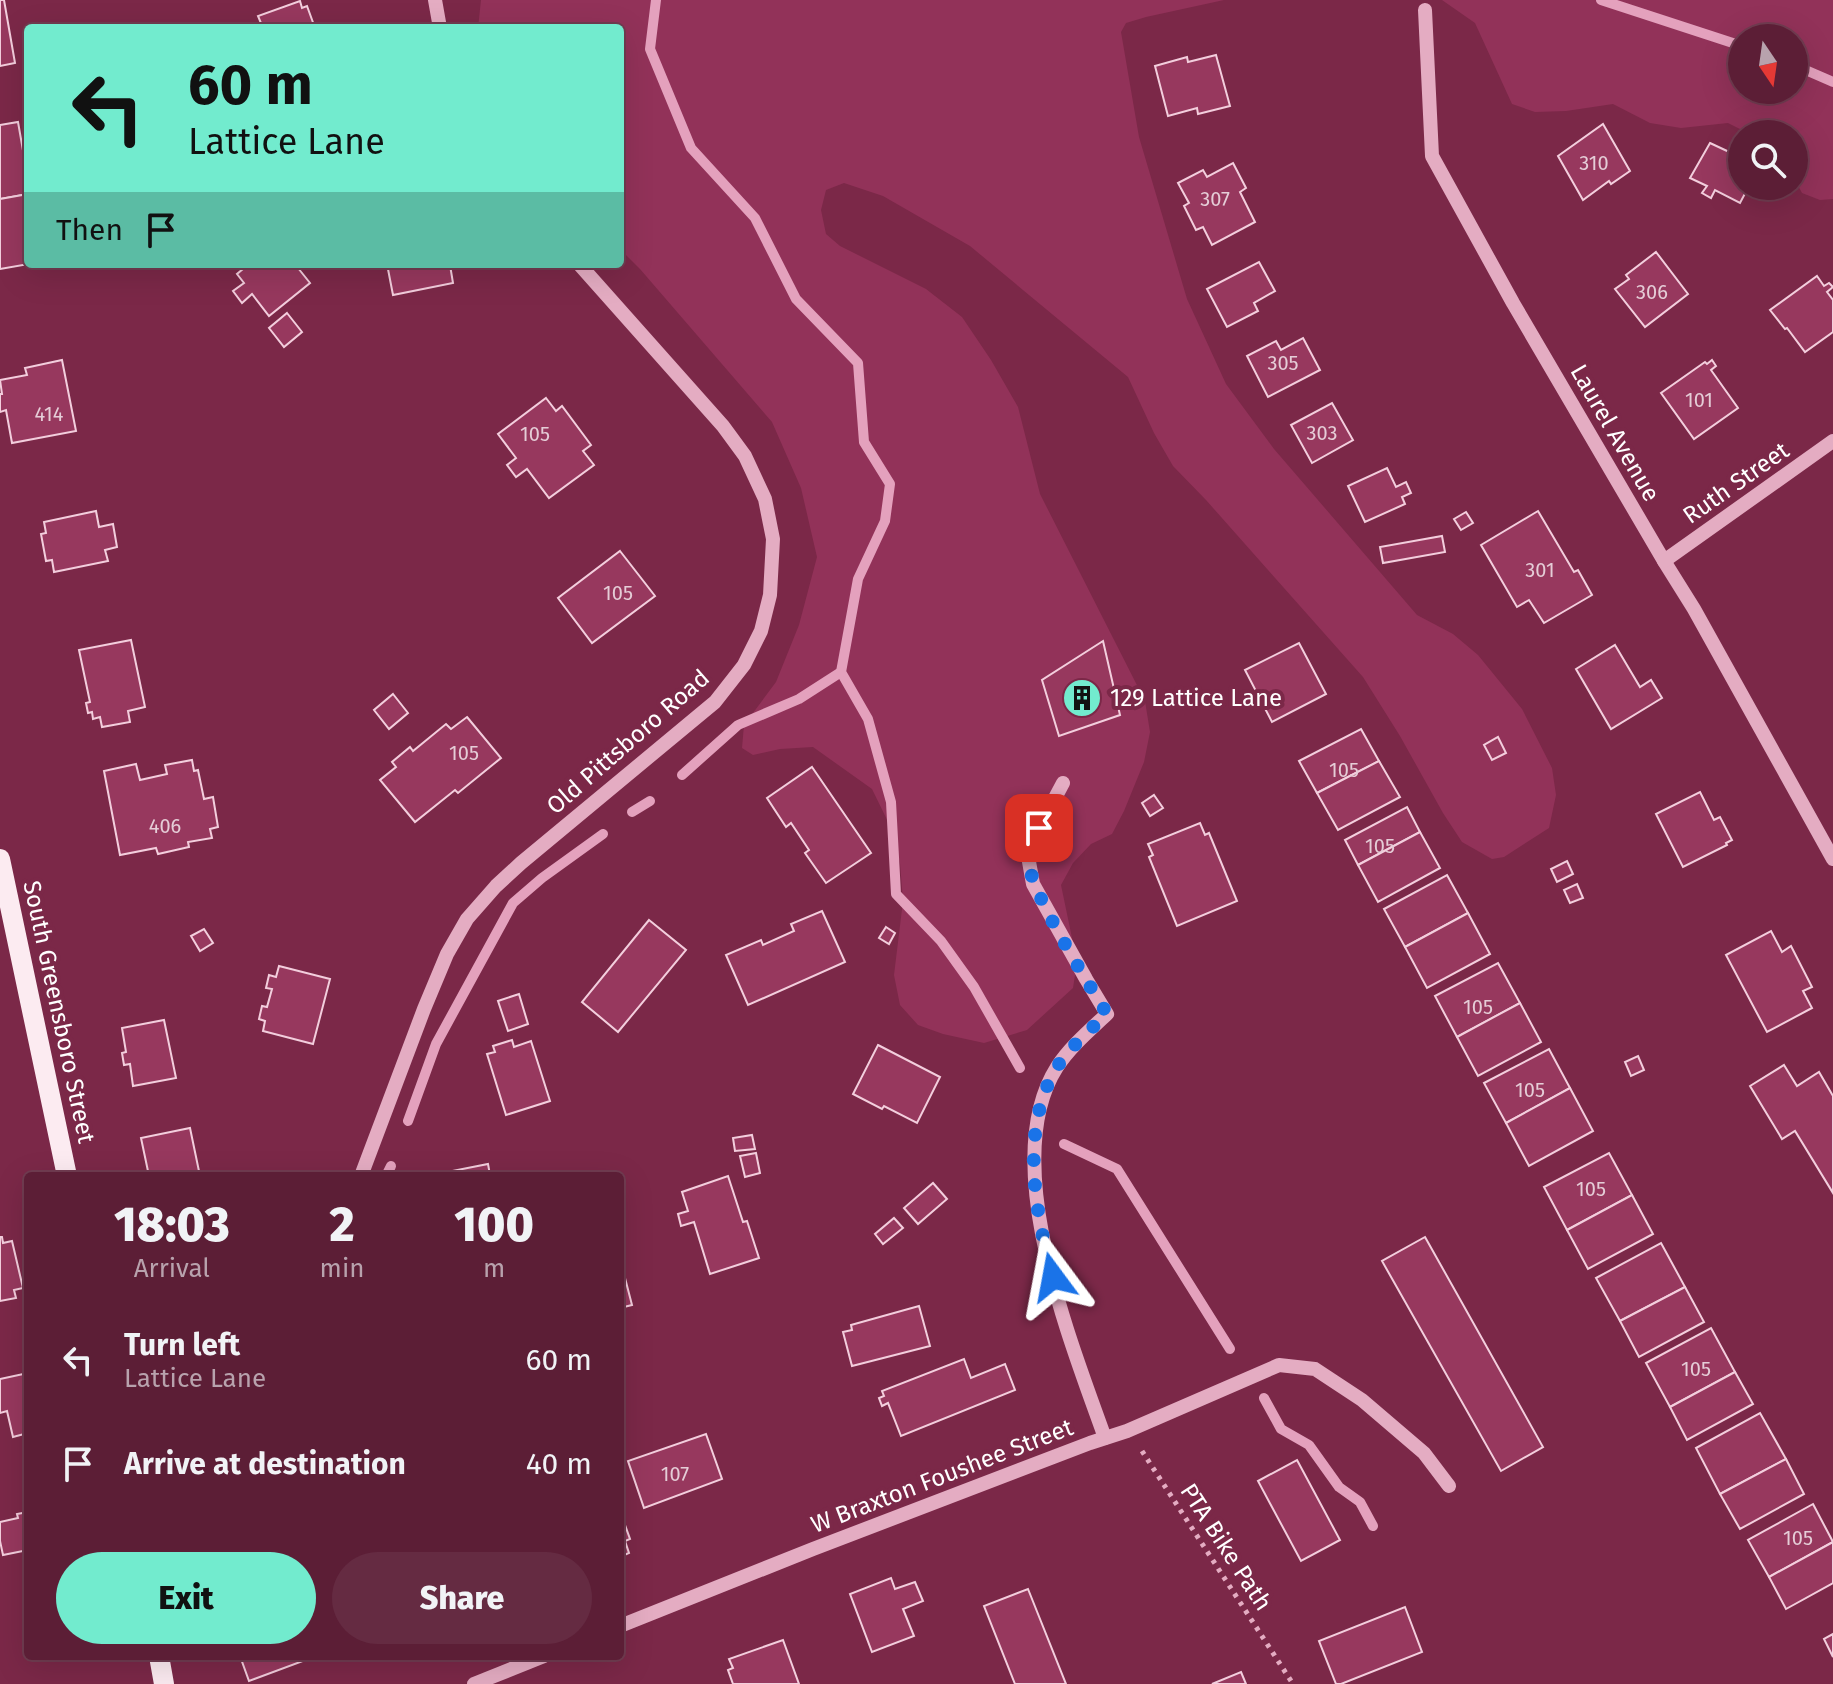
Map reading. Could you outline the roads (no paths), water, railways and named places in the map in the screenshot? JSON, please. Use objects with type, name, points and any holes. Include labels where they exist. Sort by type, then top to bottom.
[{"type":"main road","name":"South Greensboro Street","points":[[0,859],[66,1172]]},
{"type":"main road","points":[[160,1660],[164,1684]]},
{"type":"street","points":[[435,0],[439,24]]},
{"type":"street","name":"Laurel Avenue","points":[[1425,10],[1432,156],[1513,303],[1694,609],[1833,859]]},
{"type":"street","name":"Old Pittsboro Road","points":[[363,1172],[430,993],[467,919],[521,863],[715,702],[744,665],[761,631],[770,595],[773,539],[765,499],[745,456],[723,426],[583,268]]},
{"type":"street","name":"Ruth Street","points":[[1664,561],[1833,441]]},
{"type":"street","points":[[1063,783],[1028,856],[1033,884],[1107,1014],[1057,1067],[1043,1096],[1035,1131],[1034,1171],[1047,1256],[1073,1350],[1105,1438]]},
{"type":"street","name":"W Braxton Foushee Street","points":[[624,1624],[813,1549],[1127,1431],[1279,1365],[1315,1369],[1362,1400],[1424,1453],[1449,1486]]},
{"type":"street","points":[[474,1684],[534,1660]]},
{"type":"waterway","points":[[656,0],[650,49],[691,148],[755,218],[796,299],[858,363],[864,442],[890,484],[885,521],[858,579],[841,672],[868,719],[891,802],[896,894],[941,941],[974,987],[1020,1068]]},
{"type":"waterway","points":[[1601,0],[1728,41]]},
{"type":"waterway","points":[[1808,71],[1833,82]]},
{"type":"waterway","points":[[682,775],[738,725],[799,699],[841,672]]},
{"type":"waterway","points":[[632,812],[650,801]]},
{"type":"waterway","points":[[408,1121],[436,1044],[513,903],[603,834]]},
{"type":"waterway","points":[[1064,1144],[1117,1169],[1230,1349]]},
{"type":"waterway","points":[[388,1172],[391,1166]]},
{"type":"waterway","points":[[1264,1398],[1281,1429],[1309,1445],[1339,1487],[1360,1502],[1373,1526]]},
{"type":"place","name":"129 Lattice Lane","points":[[1082,698]]}]
